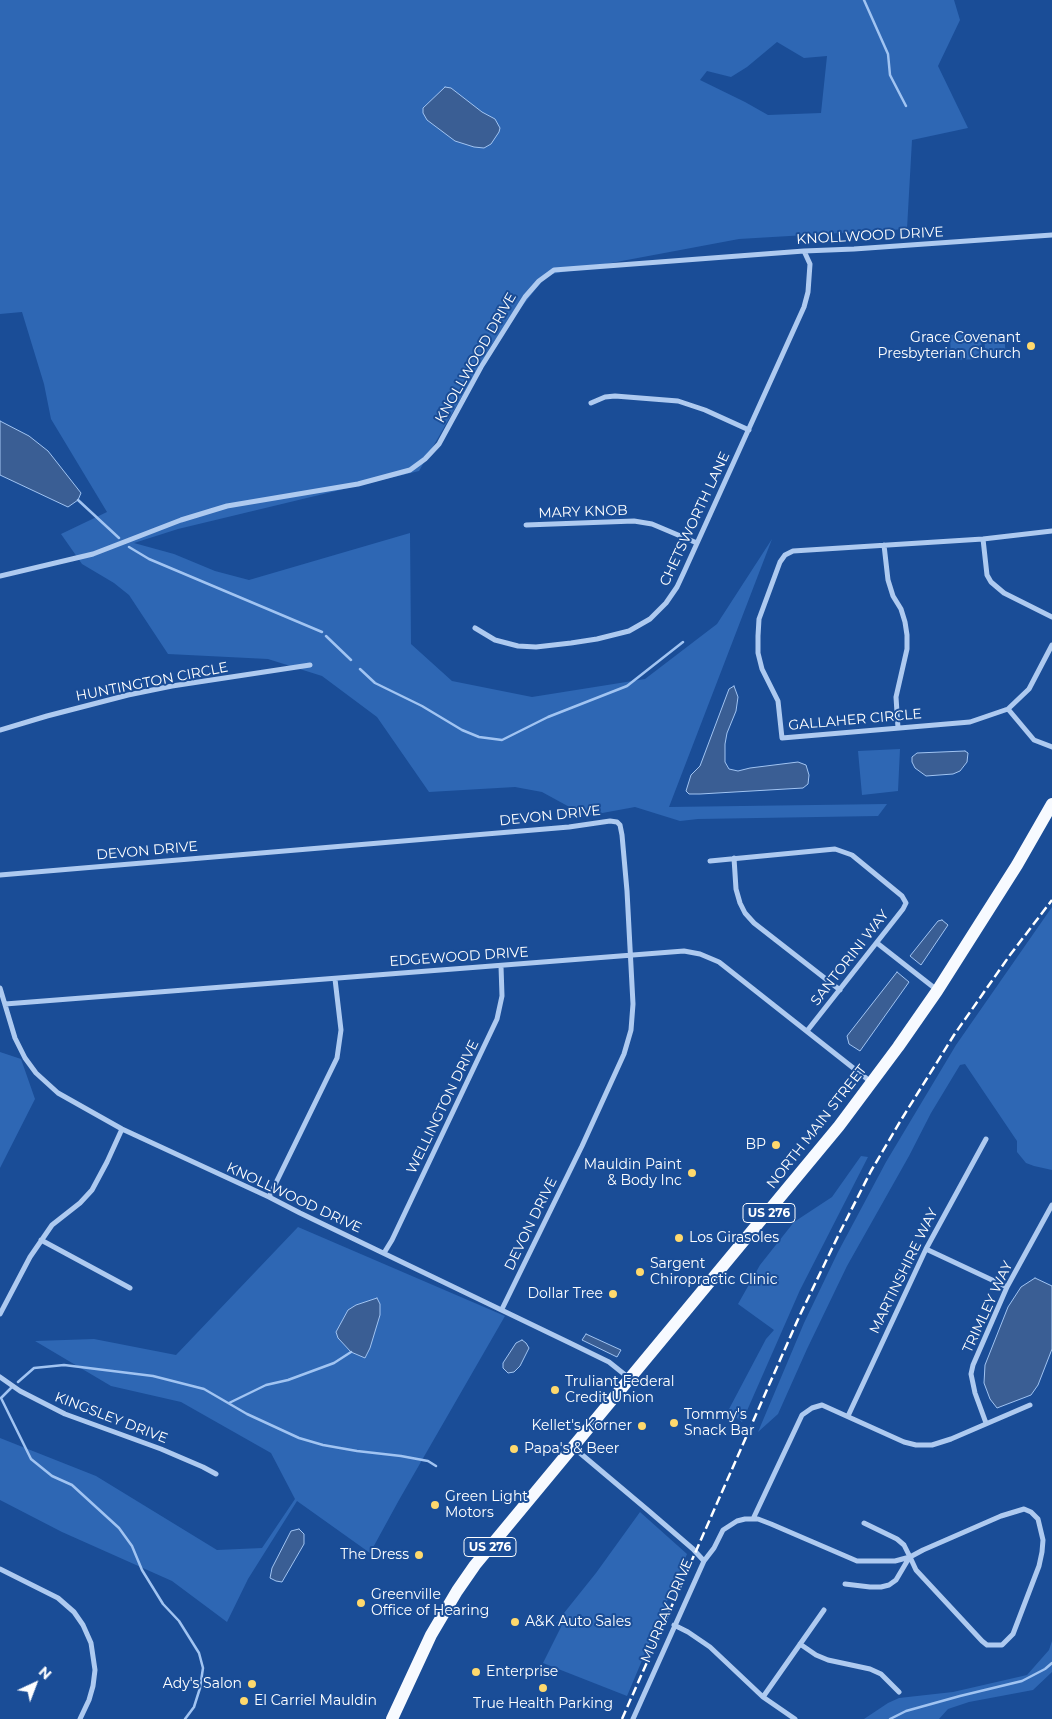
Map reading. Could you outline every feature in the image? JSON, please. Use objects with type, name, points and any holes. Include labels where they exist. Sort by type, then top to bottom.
[{"type":"main road","name":"NORTH MAIN STREET","points":[[392,1719],[430,1637],[458,1589],[479,1560],[802,1173],[839,1126],[937,991],[1017,865],[1052,804]]},
{"type":"street","name":"KNOLLWOOD DRIVE","points":[[0,576],[93,554],[181,520],[227,506],[358,484],[410,470],[439,444],[481,367],[525,297],[554,270],[1052,234]]},
{"type":"street","name":"CHETSWORTH LANE","points":[[475,628],[494,640],[525,647],[597,639],[629,631],[650,619],[666,603],[677,587],[804,307],[808,292],[810,264],[804,251]]},
{"type":"street","points":[[591,403],[605,397],[615,396],[678,401],[705,410],[749,430]]},
{"type":"street","name":"MARY KNOB","points":[[526,526],[634,521],[658,527],[697,543]]},
{"type":"street","name":"GALLAHER CIRCLE","points":[[1052,531],[983,539],[793,552],[785,555],[780,562],[759,619],[758,653],[762,669],[778,702],[782,738],[970,722],[1008,709],[1030,689],[1052,645]]},
{"type":"street","points":[[983,539],[987,575],[991,582],[1012,597],[1052,617]]},
{"type":"street","points":[[884,545],[888,580],[906,622],[907,635],[907,649],[896,697],[898,728]]},
{"type":"street","name":"HUNTINGTON CIRCLE","points":[[0,730],[137,693],[189,683],[310,665]]},
{"type":"street","points":[[1008,709],[1034,740],[1052,747]]},
{"type":"street","name":"DEVON DRIVE","points":[[0,875],[569,827],[614,821],[620,825],[633,1017],[626,1048],[582,1146],[502,1309]]},
{"type":"street","name":"SANTORINI WAY","points":[[710,861],[835,849],[852,855],[902,896],[906,903],[904,909],[807,1031]]},
{"type":"street","points":[[734,858],[736,889],[740,904],[745,913],[754,923],[840,990]]},
{"type":"street","points":[[877,943],[937,991]]},
{"type":"street","name":"EDGEWOOD DRIVE","points":[[4,1004],[684,951],[709,957],[726,967],[871,1082]]},
{"type":"street","name":"WELLINGTON DRIVE","points":[[384,1253],[392,1240],[497,1019],[502,996],[501,966]]},
{"type":"street","points":[[269,1197],[337,1058],[340,1030],[335,979]]},
{"type":"street","name":"KNOLLWOOD DRIVE","points":[[0,988],[16,1038],[25,1058],[36,1073],[58,1093],[122,1129],[269,1197],[609,1362],[630,1379]]},
{"type":"street","points":[[0,1314],[41,1240],[52,1225],[92,1190],[122,1129]]},
{"type":"street","name":"MARTINSHIRE WAY","points":[[848,1416],[926,1249],[986,1139]]},
{"type":"street","name":"TRIMLEY WAY","points":[[986,1423],[975,1393],[972,1374],[973,1365],[1007,1287],[1052,1205]]},
{"type":"street","points":[[41,1240],[130,1288]]},
{"type":"street","points":[[926,1249],[1007,1287]]},
{"type":"street","name":"KINGSLEY DRIVE","points":[[0,1377],[20,1391],[65,1414],[162,1449],[216,1474]]},
{"type":"street","points":[[753,1519],[802,1415],[812,1408],[822,1405],[904,1442],[916,1445],[932,1445],[951,1439],[1030,1405]]},
{"type":"street","name":"MURRAY DRIVE","points":[[573,1447],[664,1524],[704,1561],[633,1719]]},
{"type":"street","points":[[704,1561],[728,1526],[737,1521],[753,1519],[771,1524],[857,1561],[895,1561],[910,1557],[992,1520],[1024,1509],[1031,1512],[1038,1519],[1043,1540],[1042,1552],[1039,1566],[1013,1634],[1002,1645],[987,1645],[916,1570],[910,1557],[904,1545],[897,1539],[864,1524]]},
{"type":"street","points":[[845,1584],[870,1587],[889,1585],[896,1580],[910,1557]]},
{"type":"street","points":[[0,1568],[58,1598],[74,1612],[83,1625],[91,1643],[95,1670],[89,1700],[80,1719]]},
{"type":"street","points":[[763,1697],[824,1610]]},
{"type":"street","points":[[674,1625],[710,1647],[763,1697],[795,1719]]},
{"type":"street","points":[[800,1644],[816,1656],[870,1669],[881,1674],[899,1692]]},
{"type":"shaded area","points":[[0,0],[954,0],[960,20],[938,66],[968,128],[912,140],[907,229],[739,239],[547,275],[492,344],[419,471],[178,529],[134,543],[174,554],[215,571],[249,580],[410,533],[411,644],[452,681],[532,697],[645,679],[717,624],[772,539],[669,807],[887,804],[878,816],[698,819],[680,821],[635,807],[586,816],[542,792],[515,787],[429,792],[377,717],[322,676],[268,659],[168,654],[129,595],[114,583],[82,564],[61,534],[107,512],[51,419],[44,384],[22,312],[0,314]],"holes":[[[777,42],[804,58],[827,56],[821,113],[768,115],[700,80],[707,71],[731,77],[747,67]]]},
{"type":"shaded area","points":[[445,87],[451,88],[482,112],[495,119],[500,128],[491,144],[484,148],[455,141],[427,120],[423,113],[423,108]]},
{"type":"shaded area","points":[[981,334],[982,359],[951,360],[950,335]]},
{"type":"shaded area","points":[[1004,335],[1006,357],[986,359],[984,337]]},
{"type":"shaded area","points":[[0,421],[29,436],[48,451],[81,493],[78,500],[68,507],[0,475]]},
{"type":"shaded area","points":[[734,686],[738,697],[736,711],[727,733],[725,744],[725,762],[729,769],[738,771],[798,762],[806,765],[809,775],[808,784],[803,788],[700,794],[689,794],[686,791],[691,775],[700,766],[729,689]]},
{"type":"shaded area","points":[[900,749],[898,791],[862,795],[858,751]]},
{"type":"shaded area","points":[[965,751],[968,753],[967,762],[960,771],[953,774],[926,776],[915,768],[912,762],[912,757],[917,753]]},
{"type":"shaded area","points":[[1052,907],[1052,1170],[1026,1163],[1017,1152],[1017,1141],[965,1064],[960,1065],[931,1113],[847,1266],[778,1414],[758,1432],[804,1323],[838,1252],[886,1162],[956,1045]]},
{"type":"shaded area","points":[[942,920],[948,925],[921,965],[910,956],[938,921]]},
{"type":"shaded area","points":[[897,972],[909,982],[860,1051],[849,1044],[847,1036]]},
{"type":"shaded area","points":[[0,1052],[21,1059],[35,1099],[0,1168]]},
{"type":"shaded area","points":[[861,1156],[868,1157],[800,1290],[742,1422],[728,1411],[766,1339],[774,1330],[738,1304],[760,1265],[794,1222],[832,1197]]},
{"type":"shaded area","points":[[298,1227],[505,1316],[370,1553],[297,1501],[248,1579],[227,1622],[172,1581],[62,1532],[0,1500],[0,1438],[96,1476],[217,1550],[262,1548],[295,1499],[271,1453],[181,1402],[111,1386],[35,1341],[94,1339],[176,1355]]},
{"type":"shaded area","points":[[1035,1278],[1052,1286],[1052,1349],[1038,1385],[1031,1395],[997,1408],[990,1399],[984,1383],[985,1365],[1008,1307],[1021,1287]]},
{"type":"shaded area","points":[[377,1298],[380,1304],[380,1315],[365,1358],[351,1352],[338,1338],[336,1332],[348,1310],[356,1305]]},
{"type":"shaded area","points":[[586,1334],[621,1350],[617,1357],[582,1340]]},
{"type":"shaded area","points":[[522,1340],[529,1348],[520,1366],[514,1372],[508,1373],[503,1368],[503,1363],[516,1343]]},
{"type":"shaded area","points":[[640,1512],[687,1554],[627,1696],[543,1663],[561,1627],[556,1623],[596,1573]]},
{"type":"shaded area","points":[[299,1529],[304,1534],[304,1544],[282,1582],[270,1578],[272,1568],[291,1531]]},
{"type":"shaded area","points":[[1052,1641],[1052,1672],[1033,1690],[969,1702],[948,1709],[939,1719],[864,1719],[899,1698],[953,1692],[1027,1675],[1049,1650]]},
{"type":"waterway","points":[[864,0],[888,54],[890,75],[906,106]]},
{"type":"waterway","points":[[78,500],[119,538]]},
{"type":"waterway","points":[[129,547],[149,559],[322,632]]},
{"type":"waterway","points":[[326,636],[351,660]]},
{"type":"waterway","points":[[360,669],[375,683],[422,706],[462,730],[479,737],[502,740],[548,717],[627,686],[683,642]]},
{"type":"waterway","points":[[229,1403],[266,1385],[288,1380],[334,1363],[351,1352]]},
{"type":"waterway","points":[[18,1382],[34,1368],[64,1365],[153,1376],[204,1389],[247,1414],[299,1438],[323,1445],[428,1461],[436,1466]]},
{"type":"waterway","points":[[1,1398],[12,1387]]},
{"type":"waterway","points":[[1,1398],[31,1459],[52,1476],[72,1485],[119,1528],[132,1546],[142,1570],[163,1604],[179,1621],[199,1653],[203,1668],[200,1688],[194,1707],[185,1719]]},
{"type":"waterway","points":[[890,1719],[906,1711],[1022,1681],[1045,1669],[1052,1663]]},
{"type":"railway","points":[[622,1719],[799,1317],[871,1171],[954,1035],[1010,955],[1052,900]]},
{"type":"place","name":"Grace Covenant Presbyterian Church","points":[[1031,346]]},
{"type":"place","name":"BP","points":[[776,1145]]},
{"type":"place","name":"Mauldin Paint & Body Inc","points":[[692,1173]]},
{"type":"place","name":"Los Girasoles","points":[[679,1238]]},
{"type":"place","name":"Sargent Chiropractic Clinic","points":[[640,1272]]},
{"type":"place","name":"Dollar Tree","points":[[613,1294]]},
{"type":"place","name":"Truliant Federal Credit Union","points":[[555,1390]]},
{"type":"place","name":"Tommy's Snack Bar","points":[[674,1423]]},
{"type":"place","name":"Kellet's Korner","points":[[642,1426]]},
{"type":"place","name":"Papa's & Beer","points":[[514,1449]]},
{"type":"place","name":"Green Light Motors","points":[[435,1505]]},
{"type":"place","name":"The Dress","points":[[419,1555]]},
{"type":"place","name":"Greenville Office of Hearing","points":[[361,1603]]},
{"type":"place","name":"A&K Auto Sales","points":[[515,1622]]},
{"type":"place","name":"Enterprise","points":[[476,1672]]},
{"type":"place","name":"Ady's Salon","points":[[252,1684]]},
{"type":"place","name":"True Health Parking","points":[[543,1688]]},
{"type":"place","name":"El Carriel Mauldin","points":[[244,1701]]}]
